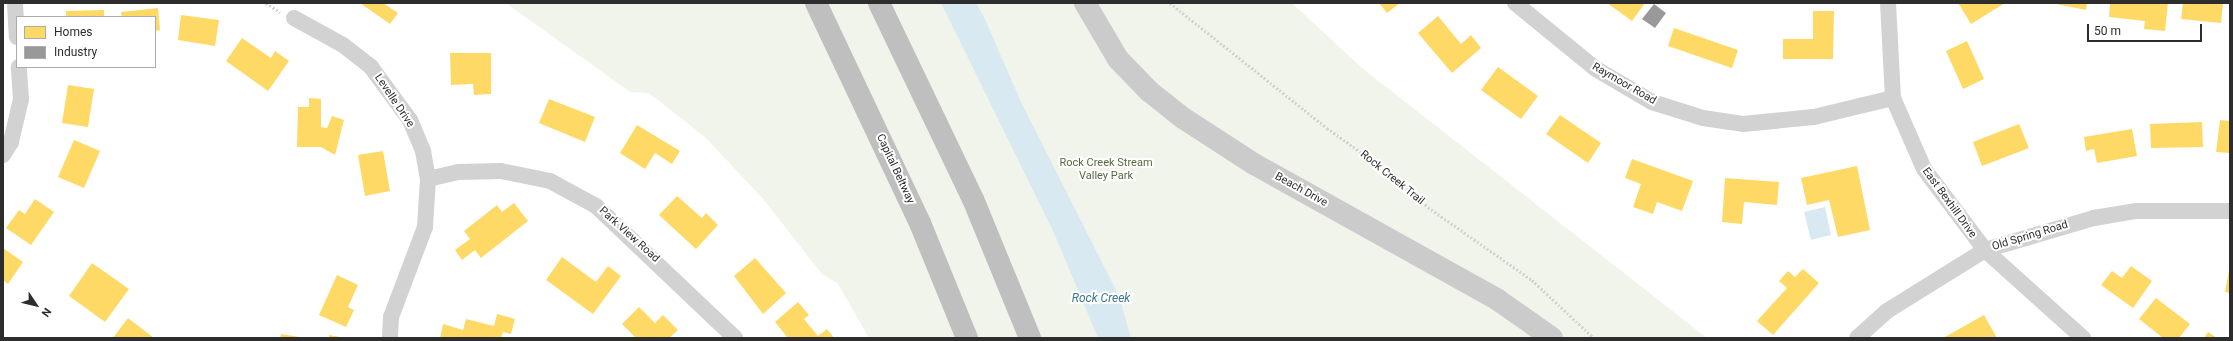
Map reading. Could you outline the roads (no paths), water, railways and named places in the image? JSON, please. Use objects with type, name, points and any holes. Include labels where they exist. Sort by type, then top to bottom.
[{"type":"highway","name":"Capital Beltway","points":[[816,3],[920,223],[967,338]]},
{"type":"highway","points":[[879,3],[979,212],[1030,338]]},
{"type":"street","points":[[15,3],[16,20]]},
{"type":"street","name":"Beach Drive","points":[[1085,3],[1118,59],[1149,91],[1183,118],[1254,164],[1498,300],[1552,338]]},
{"type":"street","name":"Raymoor Road","points":[[1515,3],[1596,69],[1652,102],[1703,118],[1743,124],[1814,118],[1893,98]]},
{"type":"street","name":"East Bexhill Drive","points":[[1888,3],[1893,98],[1914,152],[1930,181],[1985,250],[2083,338]]},
{"type":"street","name":"Levelle Drive","points":[[294,18],[343,45],[371,67],[410,120],[423,152],[428,179],[425,227],[392,317],[390,338]]},
{"type":"street","points":[[3,155],[11,142],[21,99],[19,68]]},
{"type":"street","name":"Park View Road","points":[[428,179],[458,172],[501,171],[550,181],[596,206],[735,338]]},
{"type":"street","name":"Old Spring Road","points":[[1857,338],[1887,311],[1985,250],[2094,218],[2129,212],[2230,211]]},
{"type":"water","name":"Rock Creek","points":[[941,3],[976,3],[984,17],[1021,102],[1119,296],[1131,338],[1098,338],[1054,233]]},
{"type":"water","points":[[1825,207],[1831,235],[1811,240],[1804,212]]},
{"type":"park label","name":"Rock Creek Stream Valley Park","points":[[1106,170]]}]
